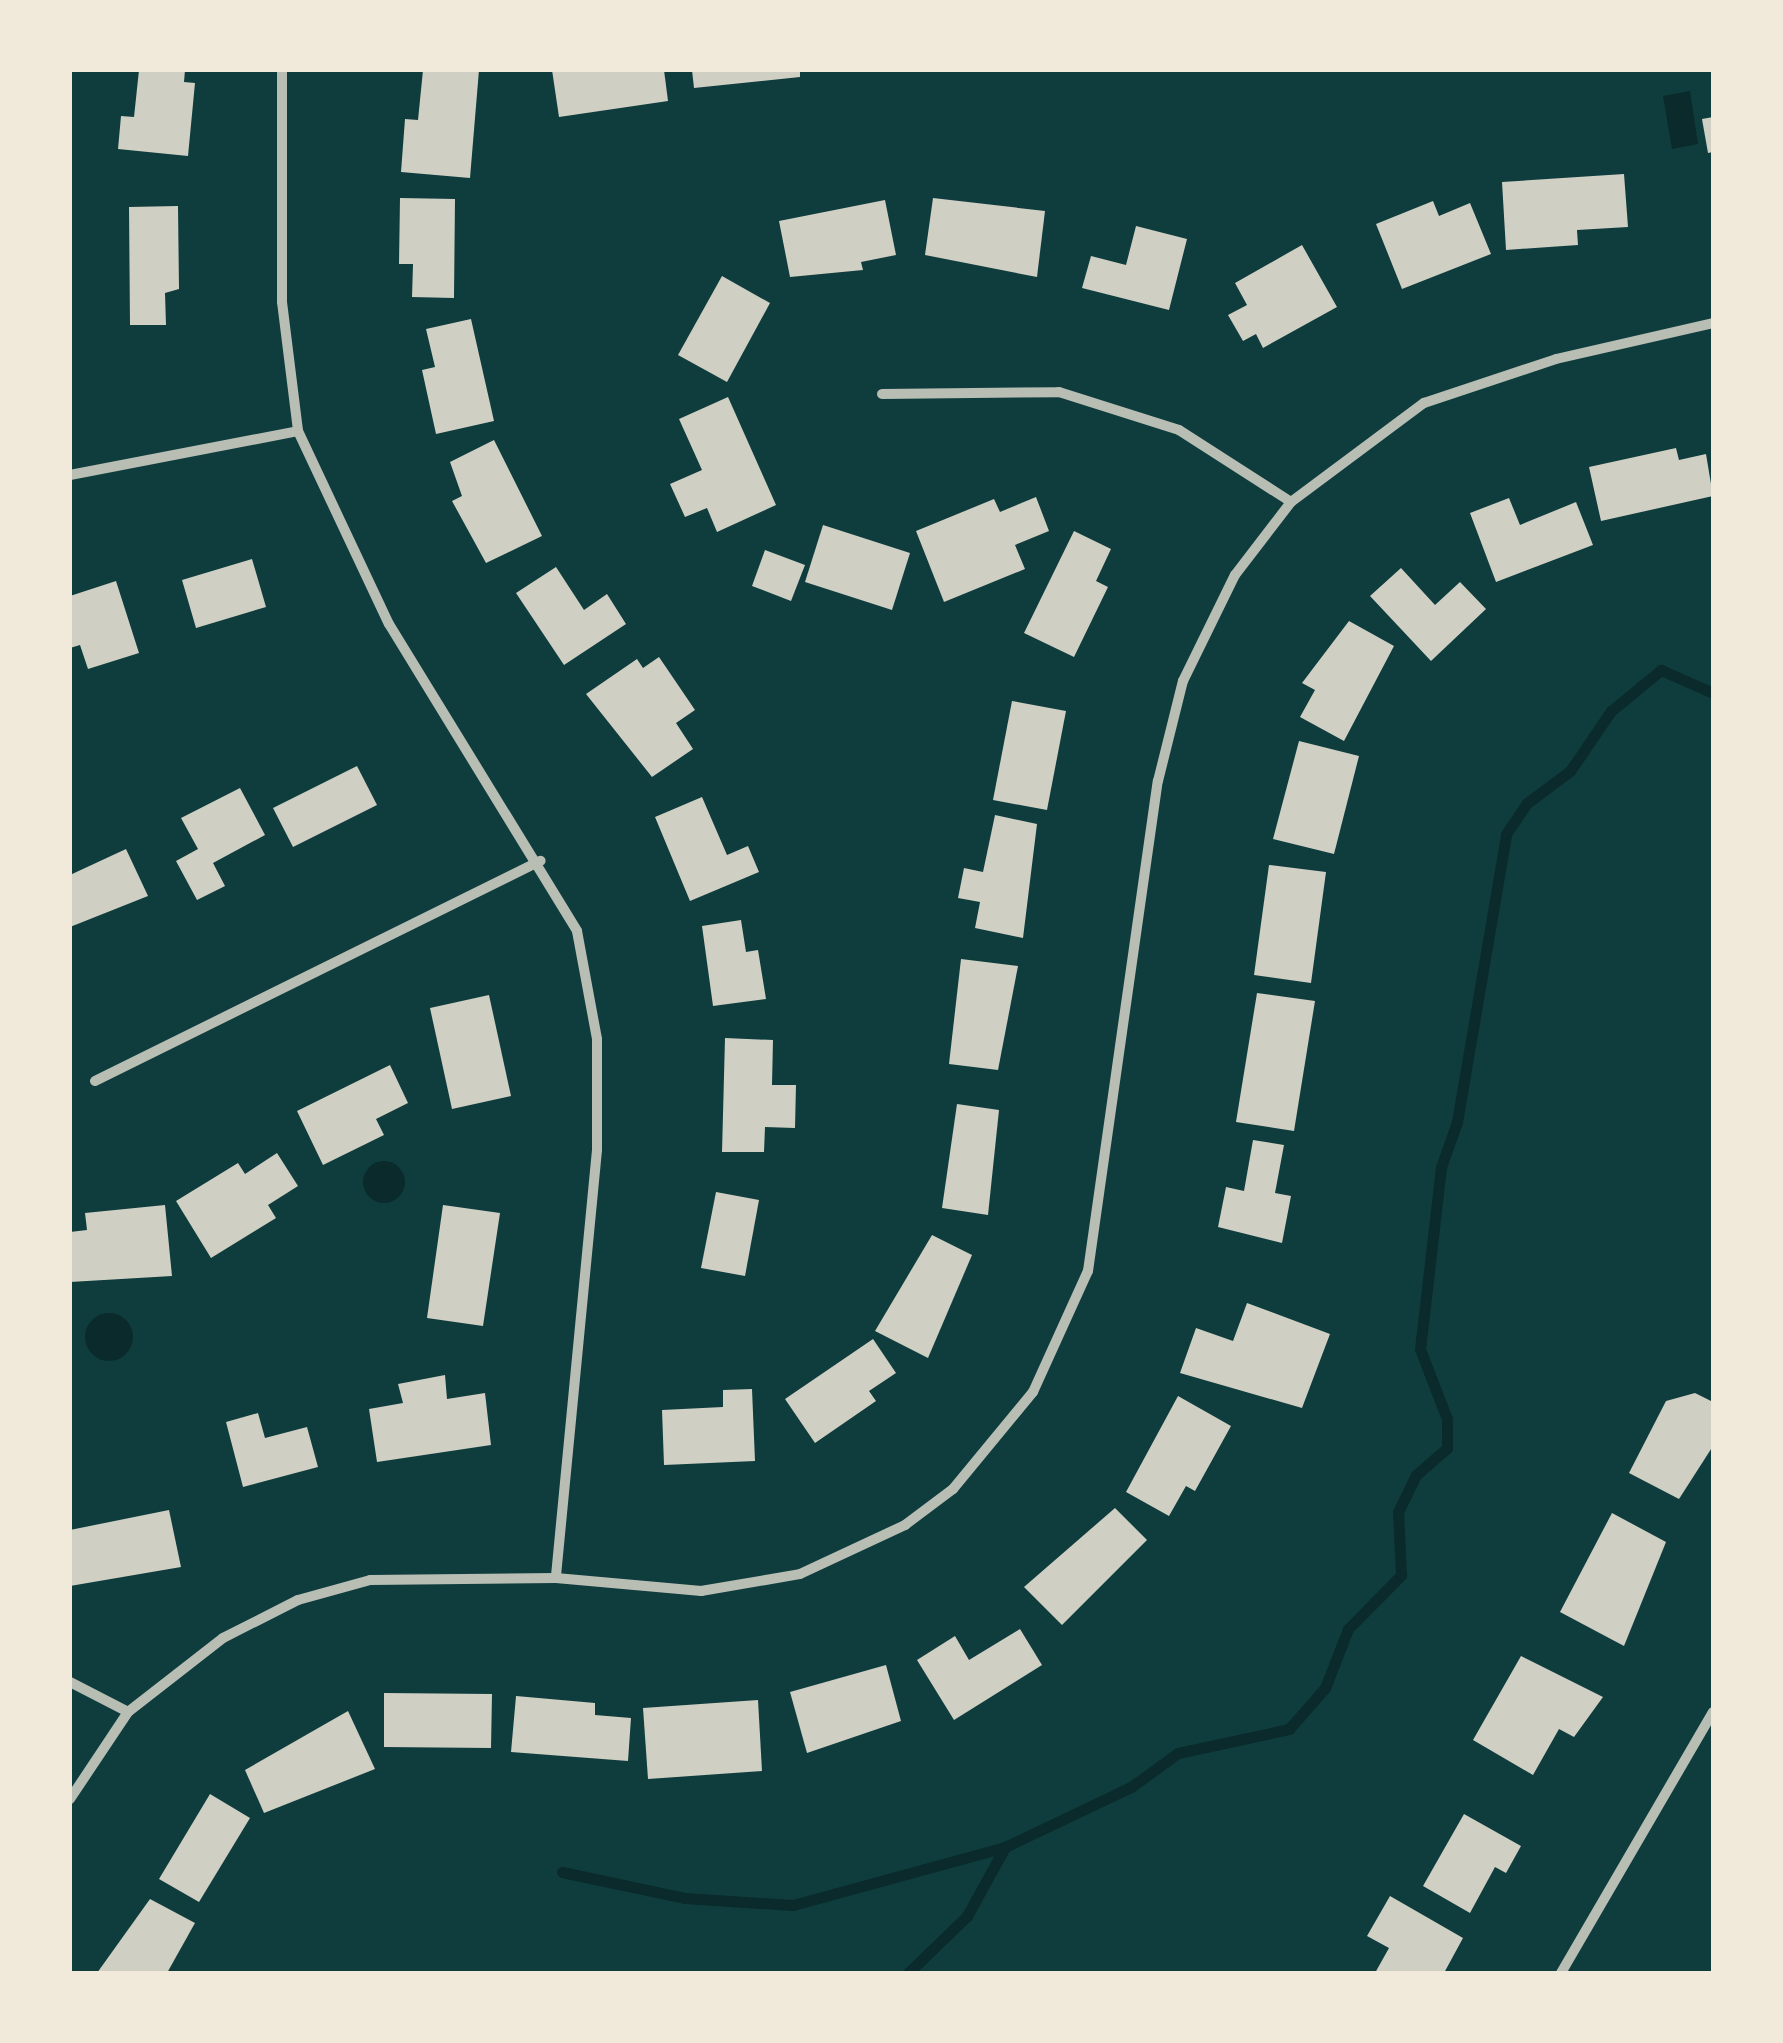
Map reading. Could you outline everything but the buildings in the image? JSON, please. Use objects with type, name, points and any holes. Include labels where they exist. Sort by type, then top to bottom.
[{"type":"street","points":[[282,70],[282,302],[298,430],[388,624],[541,861],[577,932],[597,1039],[598,1150],[556,1578]]},
{"type":"street","points":[[70,1799],[128,1712],[223,1638],[298,1600],[370,1580],[556,1578],[692,1593],[800,1574],[905,1526],[953,1489],[1033,1392],[1088,1271],[1138,903],[1183,681],[1236,575],[1291,502],[1424,403],[1556,359],[1713,324]]},
{"type":"street","points":[[882,394],[1060,392],[1179,430],[1291,502]]},
{"type":"street","points":[[70,475],[298,430]]},
{"type":"street","points":[[95,1081],[541,861]]},
{"type":"street","points":[[70,1682],[128,1712]]},
{"type":"street","points":[[1562,1973],[1707,1737],[1713,1712]]},
{"type":"water","points":[[1690,91],[1698,144],[1672,149],[1663,96]]},
{"type":"water","points":[[384,1161],[399,1167],[405,1182],[399,1197],[384,1203],[369,1197],[363,1182],[369,1167]]},
{"type":"water","points":[[109,1313],[126,1320],[133,1337],[126,1354],[109,1361],[92,1354],[85,1337],[92,1320]]},
{"type":"waterway","points":[[562,1872],[684,1898],[793,1905],[1005,1847],[1131,1787],[1178,1753],[1289,1729],[1325,1688],[1348,1629],[1401,1575],[1398,1512],[1416,1475],[1447,1448],[1447,1419],[1420,1349],[1441,1167],[1457,1122],[1506,834],[1527,803],[1570,771],[1611,711],[1661,670],[1713,693]]},
{"type":"waterway","points":[[908,1973],[967,1916],[1005,1847]]}]
